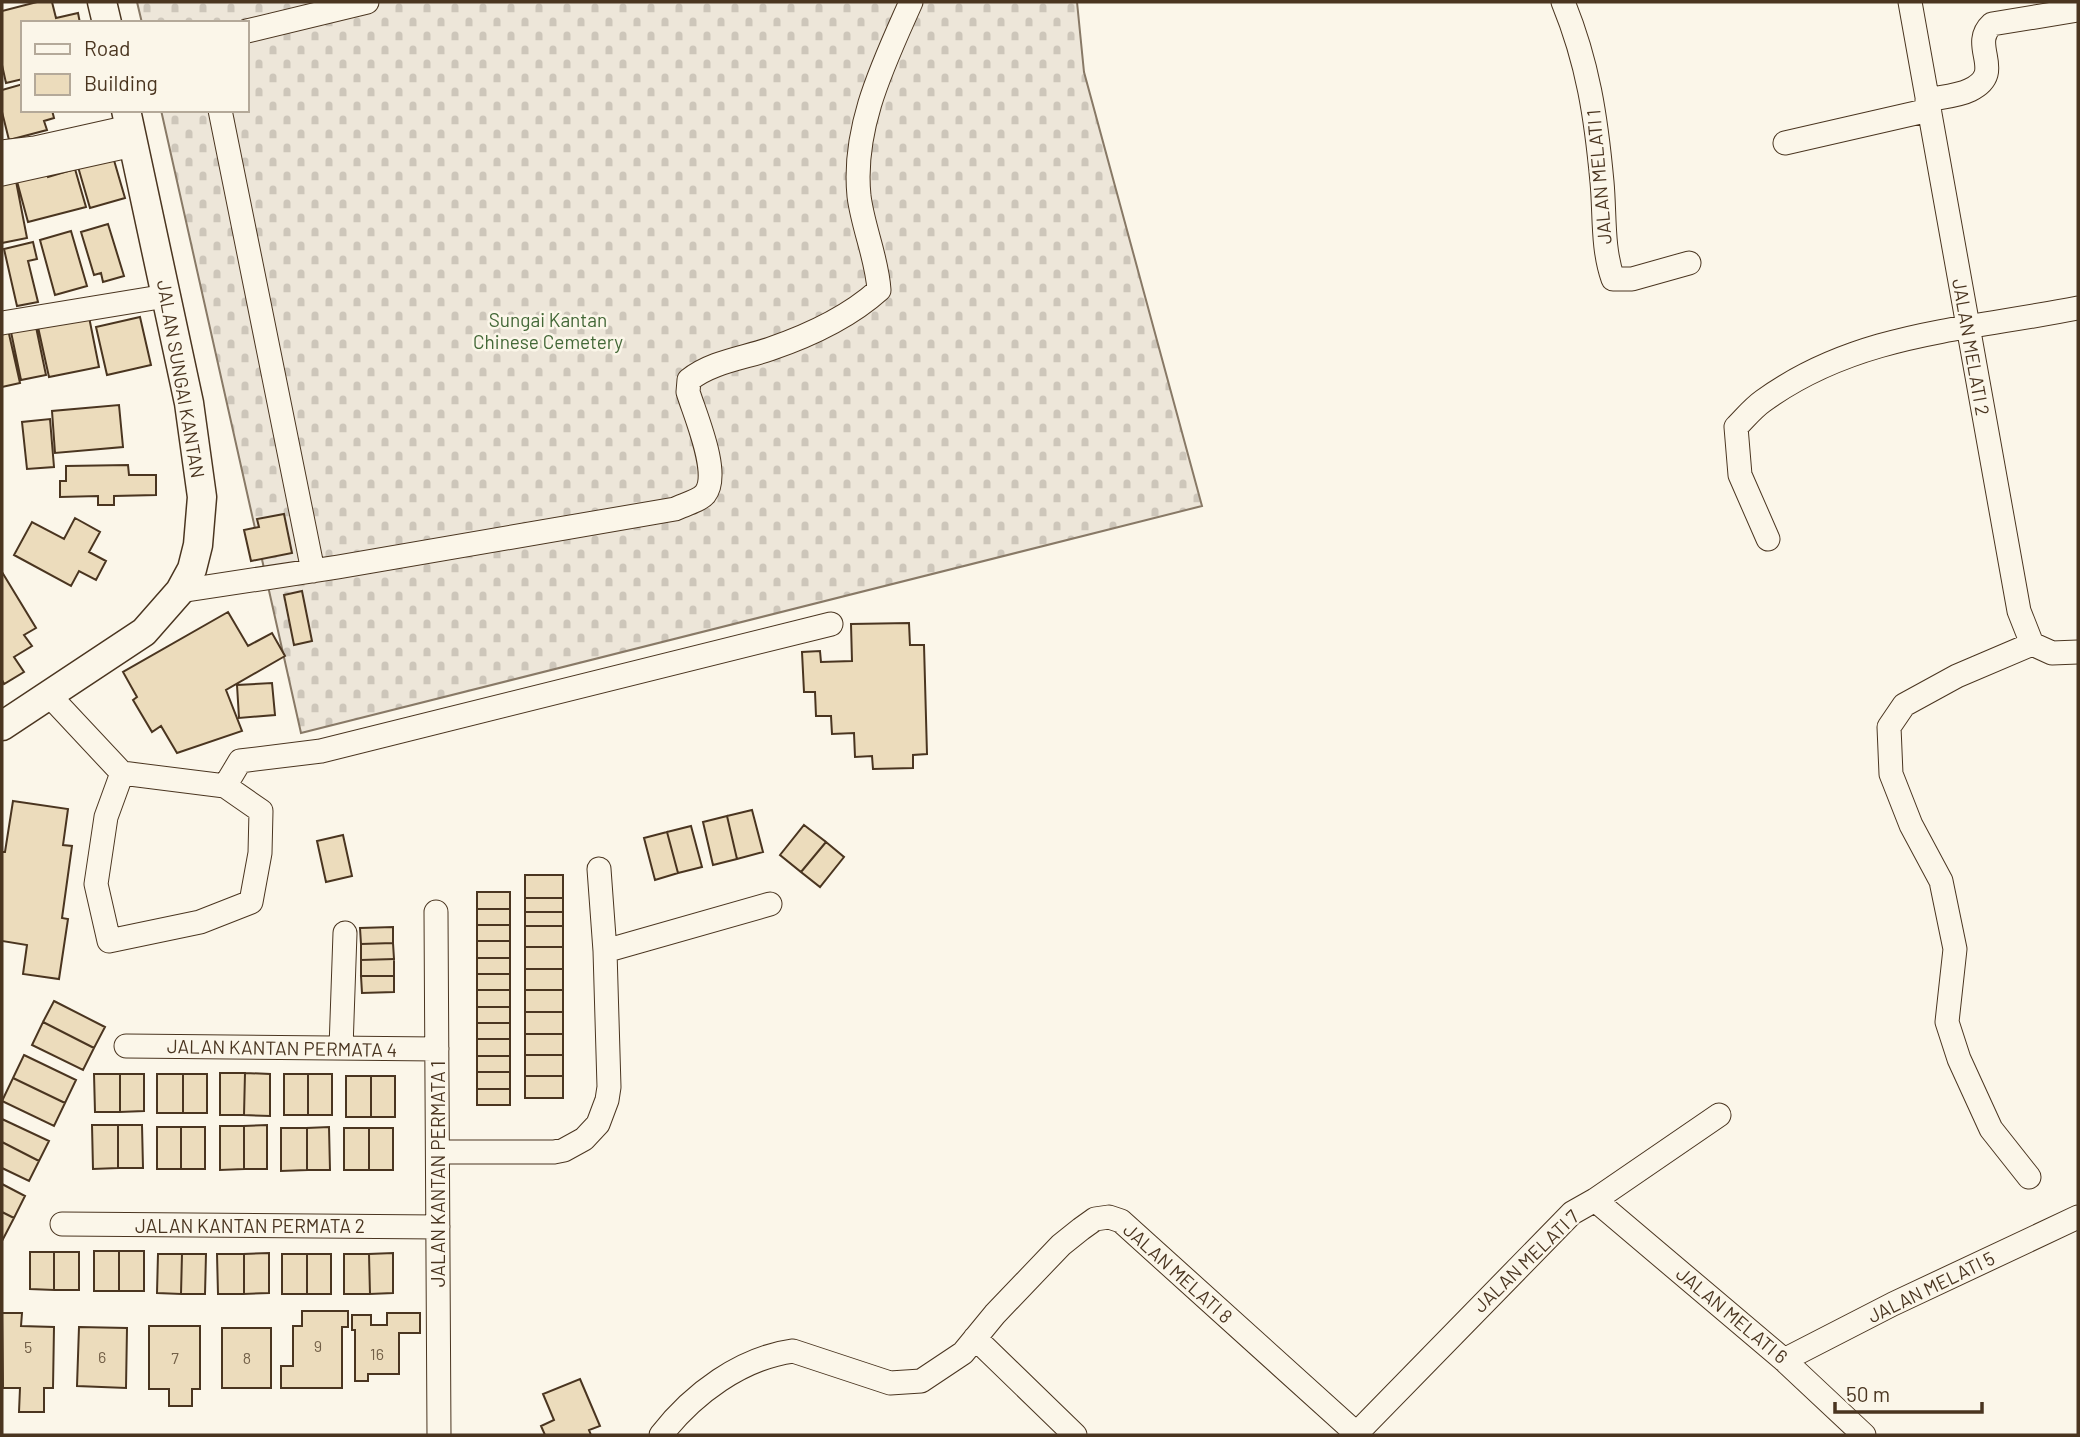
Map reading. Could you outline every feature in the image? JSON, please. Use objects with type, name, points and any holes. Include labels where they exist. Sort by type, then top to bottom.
[{"type":"main road","points":[[102,2],[107,21]]},
{"type":"main road","name":"JALAN SUNGAI KANTAN","points":[[5,715],[49,695],[144,632],[180,591],[192,569],[198,545],[202,497],[189,402],[129,127]]},
{"type":"street","points":[[248,31],[367,2]]},
{"type":"street","points":[[180,591],[675,509],[704,496],[708,488],[711,465],[688,391],[689,380],[699,371],[772,349],[830,324],[880,290],[860,198],[858,168],[861,140],[874,87],[911,2]]},
{"type":"street","name":"JALAN MELATI 1","points":[[1563,2],[1577,38],[1596,114],[1605,206],[1606,261],[1613,279],[1632,279],[1689,263]]},
{"type":"street","name":"JALAN MELATI 2","points":[[1910,2],[2019,611],[2032,643]]},
{"type":"street","points":[[1786,143],[1928,105],[1968,91],[1983,82],[1988,71],[1982,41],[1985,30],[1992,24],[2078,10]]},
{"type":"street","points":[[220,112],[313,571]]},
{"type":"street","points":[[2,152],[35,148],[129,127]]},
{"type":"street","points":[[2,174],[129,127]]},
{"type":"street","points":[[2,323],[166,296]]},
{"type":"street","points":[[1768,539],[1740,475],[1736,427],[1761,402],[1815,368],[1890,343],[1938,330],[2078,308]]},
{"type":"street","points":[[225,786],[240,761],[321,751],[831,624]]},
{"type":"street","points":[[2029,1177],[1991,1129],[1959,1059],[1947,1022],[1955,949],[1941,881],[1911,825],[1891,774],[1889,727],[1904,705],[1957,676],[2032,643],[2052,653],[2078,652]]},
{"type":"street","points":[[49,695],[122,773],[225,786],[261,811],[260,853],[251,902],[200,922],[109,941],[96,884],[106,817],[122,773]]},
{"type":"street","points":[[438,1152],[554,1152],[584,1139],[598,1124],[609,1087],[605,951],[599,869]]},
{"type":"street","points":[[605,951],[770,904]]},
{"type":"street","name":"JALAN KANTAN PERMATA 1","points":[[436,912],[439,1435]]},
{"type":"street","points":[[341,1048],[345,933]]},
{"type":"street","name":"JALAN KANTAN PERMATA 4","points":[[126,1046],[437,1049]]},
{"type":"street","name":"JALAN MELATI 7","points":[[1346,1431],[1572,1213],[1719,1115]]},
{"type":"street","name":"JALAN MELATI 6","points":[[1595,1200],[1784,1360],[1864,1435]]},
{"type":"street","name":"JALAN MELATI 8","points":[[661,1435],[677,1415],[739,1367],[778,1353],[793,1351],[890,1383],[921,1381],[963,1353],[995,1314],[1061,1245],[1095,1219],[1109,1217],[1121,1221],[1346,1431]]},
{"type":"street","name":"JALAN MELATI 5","points":[[1784,1360],[1894,1304],[2078,1217]]},
{"type":"street","name":"JALAN KANTAN PERMATA 2","points":[[62,1224],[438,1227]]},
{"type":"street","points":[[975,1338],[1075,1435]]},
{"type":"green space","name":"Sungai Kantan Chinese Cemetery","points":[[137,2],[1077,2],[1084,72],[1202,506],[301,733],[161,112],[248,112],[248,21],[142,21]]},
{"type":"building","points":[[37,2],[52,2],[56,18],[78,13],[80,21],[21,21],[21,79],[6,83],[2,65],[2,11]]},
{"type":"building","points":[[21,85],[21,112],[52,112],[54,118],[44,121],[47,130],[9,140],[2,112],[2,90]]},
{"type":"building","points":[[111,150],[125,198],[90,208],[76,160]]},
{"type":"building","points":[[45,166],[48,177],[75,169],[86,207],[28,222],[15,174]]},
{"type":"building","points":[[15,176],[27,238],[2,243],[2,178]]},
{"type":"building","points":[[108,224],[124,276],[103,282],[101,273],[94,275],[81,232]]},
{"type":"building","points":[[71,231],[87,286],[55,295],[40,240]]},
{"type":"building","points":[[33,242],[37,259],[28,261],[38,302],[17,306],[4,249]]},
{"type":"building","points":[[89,317],[99,367],[49,377],[38,327]]},
{"type":"building","points":[[140,317],[151,365],[107,375],[96,327]]},
{"type":"building","points":[[7,325],[20,383],[2,387],[2,326]]},
{"type":"building","points":[[36,327],[46,375],[21,380],[11,332]]},
{"type":"building","points":[[119,405],[123,447],[55,453],[52,411]]},
{"type":"building","points":[[50,419],[54,467],[27,469],[22,422]]},
{"type":"building","points":[[128,465],[129,475],[156,475],[156,495],[114,496],[114,505],[98,505],[98,496],[60,497],[60,481],[66,481],[66,466]]},
{"type":"building","points":[[284,514],[292,553],[251,561],[244,530],[259,527],[257,519]]},
{"type":"building","points":[[75,518],[100,532],[89,552],[106,561],[96,580],[79,571],[71,586],[14,555],[32,522],[64,539]]},
{"type":"building","points":[[2,572],[36,628],[24,635],[32,646],[14,657],[24,672],[4,684],[2,680]]},
{"type":"building","points":[[302,591],[312,641],[294,645],[284,595]]},
{"type":"building","points":[[228,612],[248,646],[272,633],[285,656],[226,690],[242,731],[177,753],[161,726],[152,732],[133,700],[137,697],[123,672]]},
{"type":"building","points":[[909,623],[910,645],[924,645],[927,754],[913,755],[913,768],[873,769],[872,756],[855,757],[854,733],[832,734],[831,716],[816,716],[815,692],[804,692],[802,652],[820,651],[821,662],[852,661],[851,624]]},
{"type":"building","points":[[272,683],[275,715],[239,718],[237,685]]},
{"type":"building","points":[[13,801],[68,809],[63,845],[72,846],[62,918],[68,919],[59,979],[23,974],[27,945],[2,941],[2,852],[5,852]]},
{"type":"building","points":[[752,810],[763,852],[737,859],[727,816]]},
{"type":"building","points":[[727,816],[737,859],[713,865],[703,822]]},
{"type":"building","points":[[804,825],[826,842],[801,872],[780,855]]},
{"type":"building","points":[[691,826],[702,867],[678,873],[667,832]]},
{"type":"building","points":[[667,832],[678,873],[655,880],[644,838]]},
{"type":"building","points":[[343,835],[352,876],[326,882],[317,841]]},
{"type":"building","points":[[826,842],[844,857],[820,887],[801,872]]},
{"type":"building","points":[[525,875],[563,875],[563,898],[525,898]]},
{"type":"building","points":[[477,892],[510,892],[510,909],[477,909]]},
{"type":"building","points":[[525,898],[563,898],[563,912],[525,912]]},
{"type":"building","points":[[477,909],[510,909],[510,925],[477,925]]},
{"type":"building","points":[[525,912],[563,912],[563,926],[525,926]]},
{"type":"building","points":[[477,925],[510,925],[510,941],[477,941]]},
{"type":"building","points":[[525,926],[563,926],[563,947],[525,947]]},
{"type":"building","points":[[393,927],[393,943],[361,944],[360,928]]},
{"type":"building","points":[[477,941],[510,941],[510,958],[477,958]]},
{"type":"building","points":[[393,943],[394,959],[361,960],[361,944]]},
{"type":"building","points":[[525,947],[563,947],[563,969],[525,969]]},
{"type":"building","points":[[477,958],[510,958],[510,974],[477,974]]},
{"type":"building","points":[[394,959],[394,976],[361,976],[361,960]]},
{"type":"building","points":[[525,969],[563,969],[563,990],[525,990]]},
{"type":"building","points":[[477,974],[510,974],[510,990],[477,990]]},
{"type":"building","points":[[361,976],[394,976],[394,992],[362,993]]},
{"type":"building","points":[[477,990],[510,990],[510,1007],[477,1007]]},
{"type":"building","points":[[525,990],[563,990],[563,1012],[525,1012]]},
{"type":"building","points":[[54,1001],[105,1027],[94,1048],[43,1022]]},
{"type":"building","points":[[477,1007],[510,1007],[510,1023],[477,1023]]},
{"type":"building","points":[[525,1012],[563,1012],[563,1034],[525,1034]]},
{"type":"building","points":[[43,1022],[94,1048],[83,1070],[32,1045]]},
{"type":"building","points":[[477,1023],[510,1023],[510,1039],[477,1039]]},
{"type":"building","points":[[525,1034],[563,1034],[563,1055],[525,1055]]},
{"type":"building","points":[[477,1039],[510,1039],[510,1056],[477,1056]]},
{"type":"building","points":[[24,1055],[76,1080],[65,1103],[13,1078]]},
{"type":"building","points":[[525,1055],[563,1055],[563,1076],[525,1076]]},
{"type":"building","points":[[477,1056],[510,1056],[510,1072],[477,1072]]},
{"type":"building","points":[[477,1072],[510,1072],[510,1089],[477,1089]]},
{"type":"building","points":[[220,1073],[245,1073],[244,1115],[220,1115]]},
{"type":"building","points":[[245,1073],[270,1074],[270,1116],[244,1115]]},
{"type":"building","points":[[94,1074],[120,1074],[120,1112],[95,1112]]},
{"type":"building","points":[[120,1074],[144,1074],[144,1111],[120,1112]]},
{"type":"building","points":[[157,1074],[183,1074],[183,1113],[157,1113]]},
{"type":"building","points":[[183,1074],[207,1074],[207,1113],[183,1113]]},
{"type":"building","points":[[284,1074],[308,1074],[308,1115],[284,1115]]},
{"type":"building","points":[[308,1074],[332,1074],[332,1115],[308,1115]]},
{"type":"building","points":[[346,1076],[371,1076],[371,1117],[346,1117]]},
{"type":"building","points":[[371,1076],[395,1076],[395,1117],[371,1117]]},
{"type":"building","points":[[525,1076],[563,1076],[563,1098],[525,1098]]},
{"type":"building","points":[[13,1078],[65,1103],[54,1126],[2,1101]]},
{"type":"building","points":[[477,1089],[510,1089],[510,1105],[477,1105]]},
{"type":"building","points":[[2,1119],[49,1141],[39,1161],[2,1142]]},
{"type":"building","points":[[92,1125],[118,1125],[118,1168],[93,1169]]},
{"type":"building","points":[[118,1125],[142,1125],[143,1168],[118,1168]]},
{"type":"building","points":[[267,1125],[267,1169],[244,1169],[244,1126]]},
{"type":"building","points":[[220,1126],[244,1126],[244,1169],[220,1170]]},
{"type":"building","points":[[157,1127],[181,1127],[181,1169],[157,1169]]},
{"type":"building","points":[[181,1127],[205,1127],[205,1169],[181,1169]]},
{"type":"building","points":[[329,1127],[330,1170],[307,1170],[307,1128]]},
{"type":"building","points":[[281,1128],[307,1128],[307,1170],[281,1171]]},
{"type":"building","points":[[344,1128],[369,1128],[369,1170],[344,1170]]},
{"type":"building","points":[[369,1128],[393,1128],[393,1170],[369,1170]]},
{"type":"building","points":[[2,1142],[39,1161],[29,1181],[2,1168]]},
{"type":"building","points":[[2,1184],[25,1196],[14,1218],[2,1212]]},
{"type":"building","points":[[2,1212],[14,1218],[2,1241]]},
{"type":"building","points":[[94,1251],[119,1251],[119,1291],[94,1291]]},
{"type":"building","points":[[119,1251],[144,1251],[144,1291],[119,1291]]},
{"type":"building","points":[[30,1252],[54,1252],[54,1290],[30,1289]]},
{"type":"building","points":[[54,1252],[79,1252],[79,1290],[54,1290]]},
{"type":"building","points":[[269,1253],[269,1293],[244,1294],[244,1254]]},
{"type":"building","points":[[393,1253],[393,1293],[370,1294],[369,1254]]},
{"type":"building","points":[[158,1254],[182,1254],[181,1294],[157,1293]]},
{"type":"building","points":[[182,1254],[206,1254],[205,1294],[181,1294]]},
{"type":"building","points":[[217,1254],[244,1254],[244,1294],[218,1294]]},
{"type":"building","points":[[282,1254],[307,1254],[307,1294],[282,1294]]},
{"type":"building","points":[[307,1254],[331,1254],[331,1294],[307,1294]]},
{"type":"building","points":[[344,1254],[369,1254],[370,1294],[344,1294]]},
{"type":"building","points":[[302,1311],[348,1311],[348,1327],[342,1327],[342,1388],[281,1388],[281,1366],[293,1366],[293,1326],[302,1326]]},
{"type":"building","points":[[2,1313],[22,1313],[21,1326],[54,1327],[53,1388],[44,1388],[44,1412],[19,1412],[20,1388],[3,1388]]},
{"type":"building","points":[[387,1313],[420,1313],[420,1333],[399,1333],[399,1374],[368,1374],[368,1381],[355,1381],[355,1330],[352,1330],[352,1315],[371,1315],[371,1325],[387,1325]]},
{"type":"building","points":[[149,1326],[200,1326],[200,1389],[192,1389],[192,1406],[169,1406],[169,1389],[149,1389]]},
{"type":"building","points":[[79,1327],[127,1328],[126,1388],[77,1386]]},
{"type":"building","points":[[222,1328],[271,1328],[271,1388],[222,1388]]},
{"type":"building","points":[[580,1379],[600,1426],[589,1430],[591,1435],[545,1435],[541,1426],[554,1420],[543,1394]]}]
